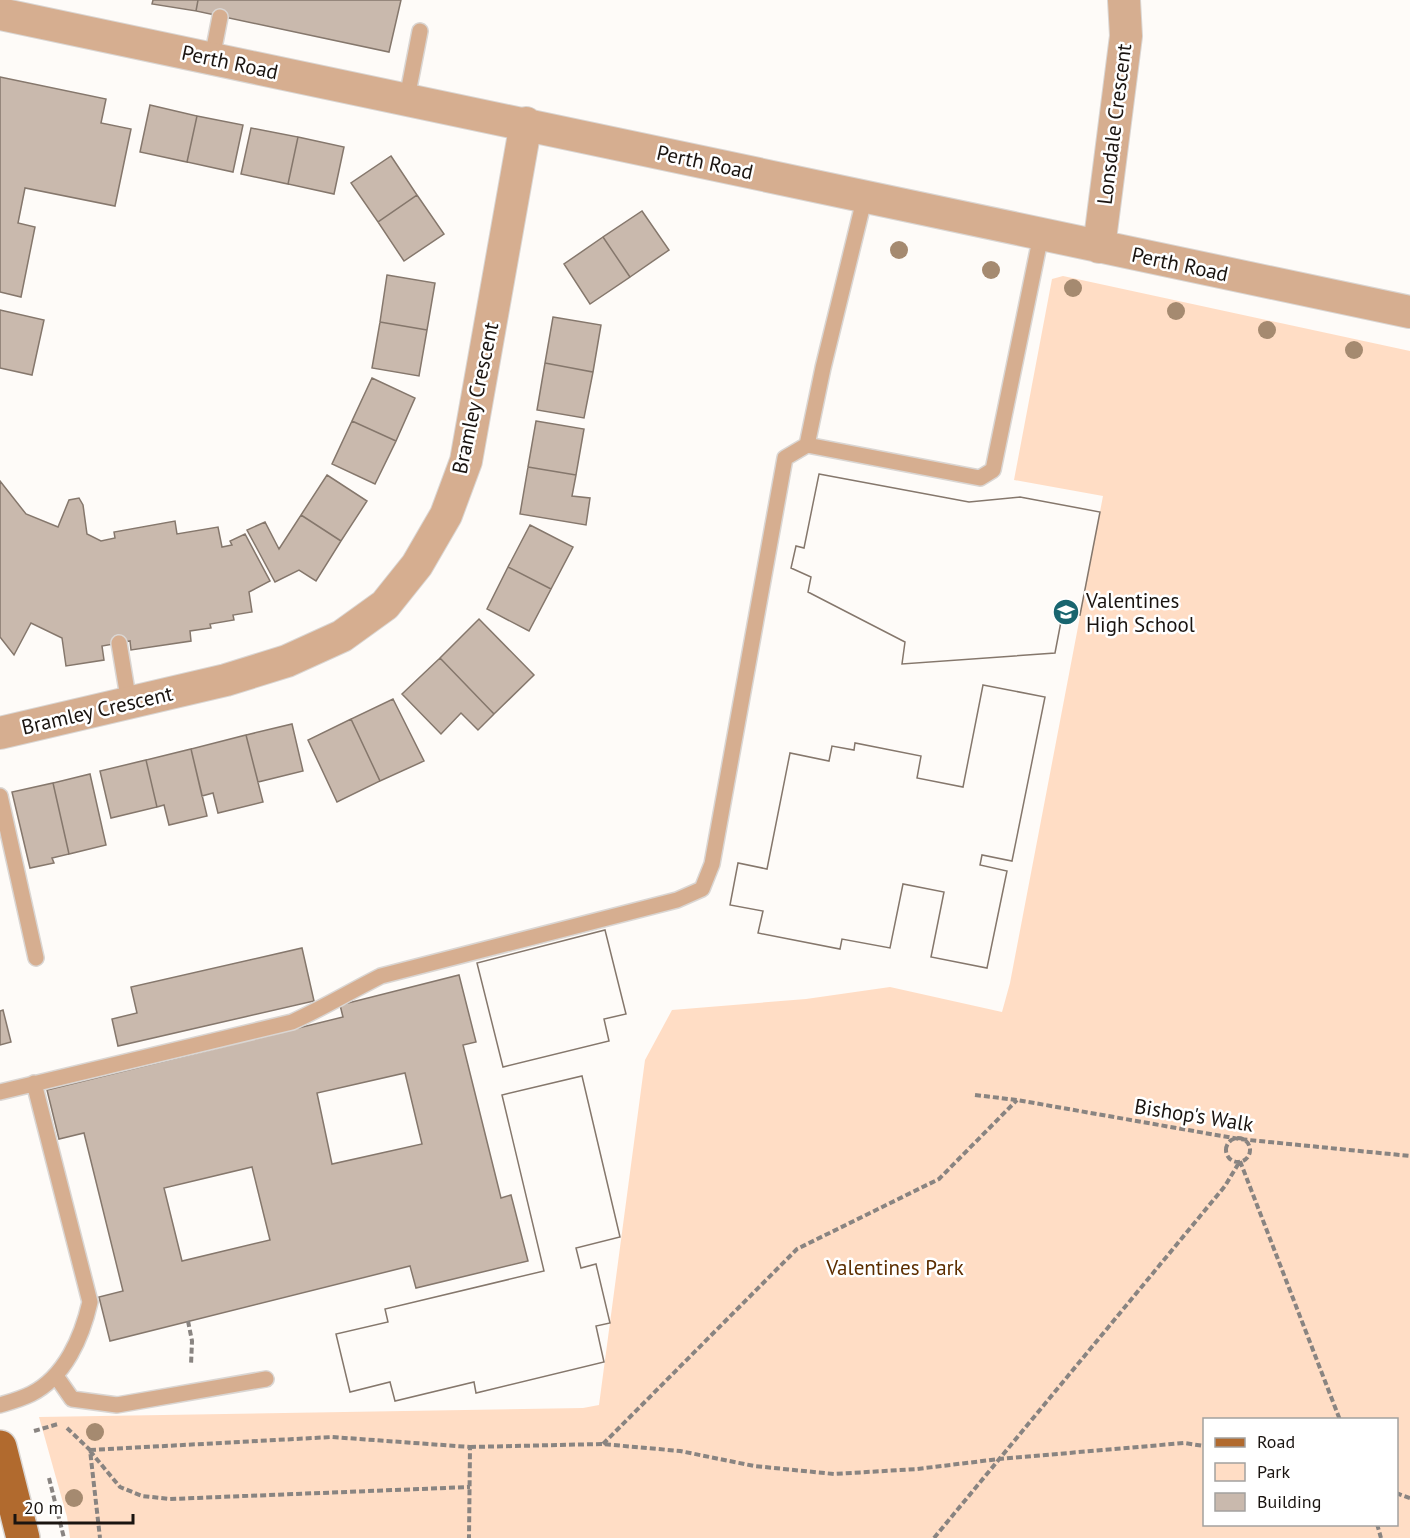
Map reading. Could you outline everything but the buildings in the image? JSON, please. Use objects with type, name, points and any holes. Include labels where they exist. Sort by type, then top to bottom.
[{"type":"main road","points":[[0,1447],[23,1538]]},
{"type":"street","name":"Lonsdale Crescent","points":[[1099,247],[1126,36],[1124,0]]},
{"type":"street","name":"Perth Road","points":[[0,14],[526,123],[1041,235],[1410,312]]},
{"type":"street","name":"Bramley Crescent","points":[[0,733],[226,680],[287,661],[342,636],[385,605],[417,565],[446,515],[466,461],[526,123]]},
{"type":"lane","points":[[212,58],[220,17]]},
{"type":"lane","points":[[407,98],[420,31]]},
{"type":"lane","points":[[807,445],[823,368],[865,196]]},
{"type":"lane","points":[[0,1092],[292,1022],[381,976],[677,900],[702,889],[712,864],[785,458],[807,445],[980,478],[993,470],[1041,235]]},
{"type":"lane","points":[[119,643],[129,703]]},
{"type":"lane","points":[[0,796],[36,958]]},
{"type":"lane","points":[[0,1405],[32,1394],[56,1376],[85,1324],[90,1302],[34,1083]]},
{"type":"lane","points":[[56,1376],[72,1399],[117,1405],[266,1379]]},
{"type":"path","name":"Bishop's Walk","points":[[975,1095],[1017,1100],[1239,1138],[1410,1156]]},
{"type":"path","points":[[602,1444],[797,1248],[939,1179],[1017,1100]]},
{"type":"path","points":[[934,1538],[1225,1185],[1240,1161],[1246,1158],[1249,1148],[1239,1138],[1228,1143],[1226,1151],[1230,1159],[1240,1161]]},
{"type":"path","points":[[1240,1161],[1340,1418]]},
{"type":"path","points":[[188,1321],[192,1341]]},
{"type":"path","points":[[37,1440],[34,1430],[62,1423],[90,1450],[120,1486],[141,1496],[170,1499],[470,1487]]},
{"type":"path","points":[[90,1450],[332,1437],[470,1447],[602,1444],[680,1451],[754,1466],[834,1474],[917,1470],[999,1459],[1184,1443],[1203,1446]]},
{"type":"path","points":[[469,1538],[470,1447]]},
{"type":"path","points":[[90,1450],[100,1538]]},
{"type":"path","points":[[47,1472],[64,1538]]},
{"type":"green space","name":"Valentines Park","points":[[1063,276],[1410,351],[1410,1538],[70,1538],[67,1517],[39,1417],[583,1408],[599,1405],[645,1060],[672,1010],[806,999],[890,987],[1002,1012],[1010,983],[1103,496],[1014,480],[1052,279]]},
{"type":"place","name":"Valentines High School","points":[[1066,612]]}]
